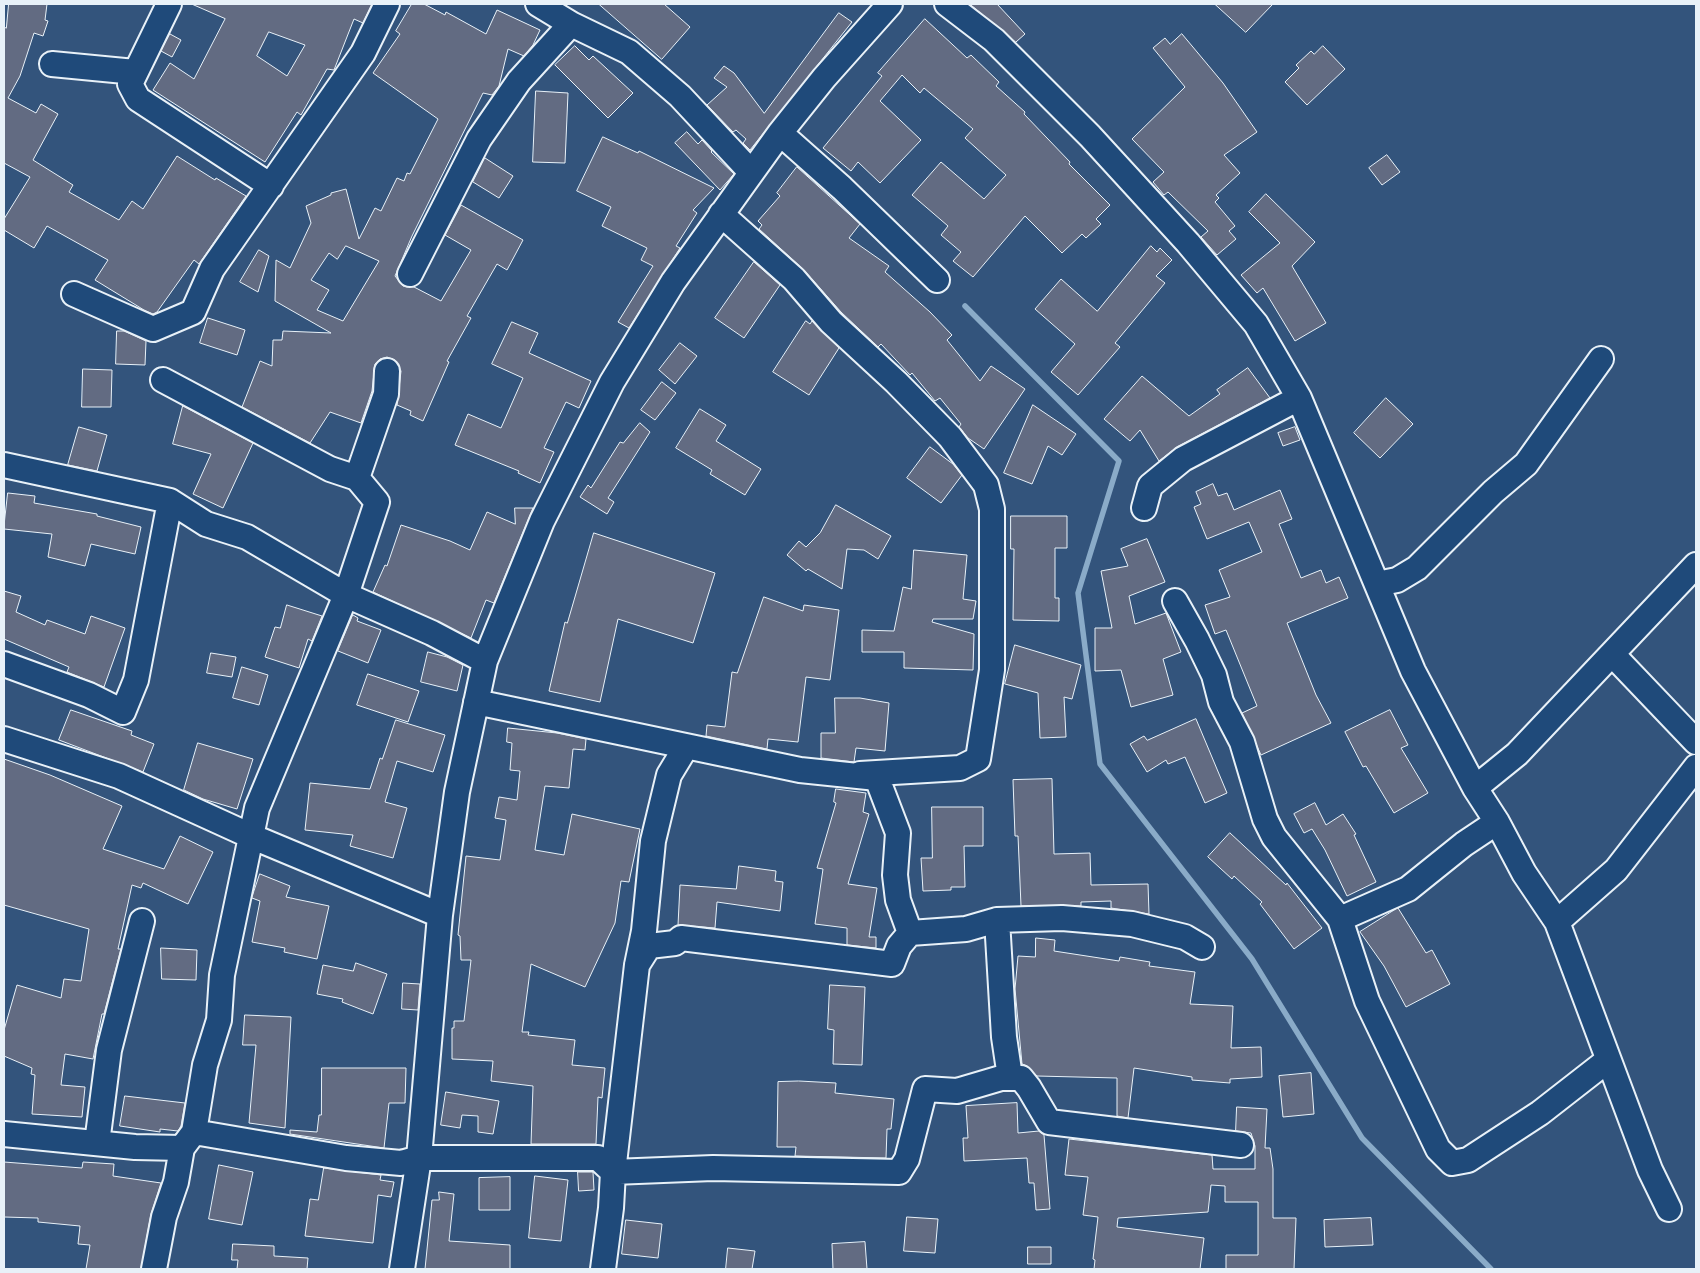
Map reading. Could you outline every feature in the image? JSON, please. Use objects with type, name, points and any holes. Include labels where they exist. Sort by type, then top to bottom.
[{"type":"street","points":[[169,4],[130,84],[138,99],[271,186]]},
{"type":"street","points":[[74,294],[153,329],[193,312],[212,269],[363,52],[387,4]]},
{"type":"street","points":[[538,4],[571,24],[629,52],[680,96],[751,172]]},
{"type":"street","points":[[402,1269],[419,1158],[440,915],[457,792],[485,661],[542,521],[612,382],[673,282],[780,133],[824,78],[890,4]]},
{"type":"street","points":[[946,4],[994,40],[1090,136],[1188,243],[1256,324],[1299,398],[1414,671],[1475,788],[1497,822],[1524,873],[1557,922],[1650,1170],[1669,1209]]},
{"type":"street","points":[[410,274],[479,139],[519,81],[571,24]]},
{"type":"street","points":[[52,64],[135,72]]},
{"type":"street","points":[[780,133],[842,188],[937,280]]},
{"type":"street","points":[[722,214],[794,279],[831,322],[896,382],[950,437],[986,485],[990,501],[992,538],[992,670],[978,759],[960,768],[843,776]]},
{"type":"street","points":[[1377,584],[1397,580],[1417,568],[1493,492],[1526,464],[1601,359]]},
{"type":"street","points":[[357,478],[386,394],[387,371]]},
{"type":"street","points":[[154,1269],[164,1217],[188,1140],[205,1065],[219,1020],[222,975],[253,836],[257,808],[346,595],[377,502],[357,478],[330,469],[162,380]]},
{"type":"street","points":[[1144,508],[1150,486],[1183,459],[1299,398]]},
{"type":"street","points":[[4,465],[170,501],[206,524],[247,537],[346,595],[432,633],[485,661]]},
{"type":"street","points":[[4,664],[89,695],[123,712],[136,680],[170,501]]},
{"type":"street","points":[[1475,788],[1517,754],[1696,565]]},
{"type":"street","points":[[1175,601],[1197,640],[1214,676],[1221,702],[1242,742],[1265,819],[1274,837],[1340,918],[1367,1000],[1438,1149],[1452,1163],[1468,1160],[1540,1113],[1608,1060]]},
{"type":"street","points":[[1612,654],[1696,742]]},
{"type":"street","points":[[476,702],[800,770],[843,776],[877,778],[898,834],[896,875],[898,900],[910,933]]},
{"type":"street","points":[[4,739],[119,776],[253,836],[440,915]]},
{"type":"street","points":[[660,740],[669,775]]},
{"type":"street","points":[[603,1269],[611,1208],[612,1172],[637,965],[644,931],[652,841],[669,775],[686,747]]},
{"type":"street","points":[[1557,922],[1616,870],[1696,767]]},
{"type":"street","points":[[1340,918],[1408,889],[1497,822]]},
{"type":"street","points":[[644,931],[680,938],[769,947],[892,964],[899,946],[910,933],[966,929],[997,920],[1062,918],[1132,924],[1185,937],[1202,947]]},
{"type":"street","points":[[997,920],[1004,1037],[1010,1077]]},
{"type":"street","points":[[97,1143],[109,1050],[142,921]]},
{"type":"street","points":[[637,965],[649,946],[675,943],[680,938]]},
{"type":"street","points":[[4,1134],[135,1147],[188,1140],[401,1163],[419,1158],[598,1158],[612,1172],[713,1168],[899,1172],[907,1158],[925,1089],[956,1091],[1010,1077],[1021,1078],[1049,1122],[1241,1145]]},
{"type":"building","points":[[9,4],[47,4],[45,20],[48,21],[43,36],[34,33],[20,76],[8,98],[36,113],[41,104],[58,114],[33,160],[73,185],[69,192],[119,220],[132,201],[143,209],[177,156],[215,180],[216,178],[246,196],[199,264],[194,260],[157,312],[153,314],[95,280],[108,260],[47,226],[34,248],[4,230],[4,219],[30,177],[4,163],[4,27],[6,28]]},
{"type":"building","points":[[192,4],[372,4],[363,23],[354,19],[334,70],[327,69],[301,115],[297,112],[265,162],[153,90],[170,63],[194,79],[225,19]],"holes":[[[269,32],[305,45],[287,76],[257,56]]]},
{"type":"building","points":[[412,4],[424,4],[445,15],[446,12],[486,34],[497,10],[540,30],[533,45],[524,56],[508,49],[499,86],[492,95],[483,93],[412,236],[395,276],[403,286],[414,287],[441,301],[471,250],[445,235],[461,205],[523,240],[507,270],[497,264],[467,316],[471,318],[447,361],[449,362],[423,421],[410,415],[411,411],[397,405],[401,371],[395,360],[387,357],[380,359],[375,364],[372,391],[361,423],[330,412],[310,443],[242,407],[260,361],[272,366],[273,340],[282,340],[283,331],[331,333],[275,301],[276,260],[290,268],[311,223],[306,206],[331,195],[331,193],[346,189],[359,239],[375,208],[381,211],[397,178],[404,181],[407,173],[410,174],[438,119],[373,73],[400,34],[396,31]],"holes":[[[346,246],[379,261],[343,321],[317,310],[329,290],[311,280],[329,253],[337,259]]]},
{"type":"building","points":[[599,4],[664,4],[690,27],[662,59]]},
{"type":"building","points":[[970,4],[997,4],[1025,34],[1016,42]]},
{"type":"building","points":[[1215,4],[1273,4],[1246,32]]},
{"type":"building","points":[[839,13],[852,22],[750,150],[743,143],[746,139],[736,130],[733,132],[707,105],[727,87],[714,78],[724,66],[734,73],[764,113]]},
{"type":"building","points":[[925,19],[967,58],[971,55],[999,82],[996,86],[1025,112],[1024,114],[1070,162],[1069,164],[1110,205],[1096,219],[1101,224],[1086,238],[1082,234],[1062,253],[1025,216],[973,277],[953,261],[961,252],[941,235],[948,226],[912,195],[941,162],[984,199],[1006,175],[965,138],[973,129],[924,88],[920,93],[902,75],[880,101],[921,140],[880,183],[858,162],[851,171],[823,148],[882,76],[878,73]]},
{"type":"building","points":[[170,34],[181,40],[172,57],[161,51]]},
{"type":"building","points":[[1182,34],[1223,83],[1257,132],[1224,155],[1240,173],[1216,195],[1219,198],[1215,202],[1235,226],[1229,231],[1236,239],[1217,255],[1201,237],[1208,231],[1168,192],[1164,195],[1153,182],[1164,172],[1132,139],[1185,87],[1153,48],[1165,38],[1170,44]]},
{"type":"building","points":[[575,46],[589,60],[593,56],[633,93],[608,118],[555,65]]},
{"type":"building","points":[[1323,46],[1345,69],[1307,105],[1285,82],[1299,68],[1296,65],[1311,51],[1314,54]]},
{"type":"building","points":[[536,91],[568,93],[565,163],[533,162]]},
{"type":"building","points":[[687,132],[698,144],[702,140],[711,152],[734,174],[720,190],[675,143]]},
{"type":"building","points":[[603,137],[638,153],[639,151],[714,188],[693,210],[697,213],[676,246],[680,248],[629,328],[618,322],[653,266],[641,260],[647,248],[602,226],[611,207],[577,191]]},
{"type":"building","points":[[1387,155],[1400,172],[1382,185],[1369,168]]},
{"type":"building","points":[[485,158],[513,176],[499,198],[473,182]]},
{"type":"building","points":[[797,167],[860,224],[849,238],[889,266],[885,272],[930,312],[952,335],[947,340],[980,381],[991,366],[1025,389],[984,449],[968,438],[959,427],[961,424],[940,398],[935,401],[912,373],[910,375],[881,344],[878,347],[841,312],[803,269],[759,229],[762,225],[758,221],[780,196],[777,193]]},
{"type":"building","points":[[1266,194],[1315,242],[1292,266],[1326,323],[1295,341],[1263,288],[1257,293],[1241,275],[1280,243],[1249,212]]},
{"type":"building","points":[[1151,246],[1157,252],[1160,248],[1172,260],[1156,276],[1165,283],[1115,343],[1120,347],[1078,395],[1051,372],[1075,344],[1035,309],[1061,279],[1097,311]]},
{"type":"building","points":[[259,250],[269,256],[258,292],[240,282]]},
{"type":"building","points":[[754,262],[780,285],[744,338],[715,318]]},
{"type":"building","points":[[208,318],[245,330],[237,355],[200,343]]},
{"type":"building","points":[[806,321],[810,324],[812,321],[839,348],[809,395],[773,372]]},
{"type":"building","points":[[512,322],[538,333],[529,353],[591,381],[579,408],[566,402],[544,448],[554,452],[540,483],[518,473],[519,471],[455,445],[468,414],[501,428],[523,378],[492,364]]},
{"type":"building","points":[[117,331],[124,331],[146,341],[145,365],[116,364]]},
{"type":"building","points":[[680,343],[697,356],[675,384],[659,370]]},
{"type":"building","points":[[1248,368],[1270,398],[1177,447],[1159,461],[1140,430],[1130,441],[1104,419],[1142,376],[1189,416],[1220,394],[1217,390]]},
{"type":"building","points":[[83,369],[112,370],[111,407],[82,407]]},
{"type":"building","points":[[662,382],[676,393],[655,420],[641,410]]},
{"type":"building","points":[[1386,398],[1413,424],[1380,458],[1354,433]]},
{"type":"building","points":[[1033,405],[1076,434],[1062,455],[1048,446],[1032,484],[1004,473]]},
{"type":"building","points":[[183,406],[253,443],[223,508],[193,494],[211,454],[173,444]]},
{"type":"building","points":[[700,409],[726,425],[716,441],[761,469],[745,495],[710,474],[712,470],[676,448]]},
{"type":"building","points":[[640,423],[650,432],[608,498],[614,502],[607,514],[580,497],[588,485],[591,488],[620,442],[623,443]]},
{"type":"building","points":[[79,427],[107,435],[97,471],[68,465]]},
{"type":"building","points":[[1295,427],[1300,440],[1283,446],[1278,433]]},
{"type":"building","points":[[930,447],[953,464],[962,475],[941,503],[907,478]]},
{"type":"building","points":[[1213,484],[1218,496],[1227,493],[1234,510],[1280,490],[1292,519],[1279,524],[1301,578],[1321,570],[1326,583],[1339,577],[1348,598],[1287,623],[1316,695],[1331,723],[1261,755],[1242,713],[1257,706],[1226,630],[1215,634],[1205,605],[1230,597],[1219,570],[1262,552],[1249,522],[1207,539],[1194,507],[1201,504],[1196,492]]},
{"type":"building","points":[[8,493],[35,496],[34,503],[97,514],[97,516],[141,527],[135,554],[91,544],[85,566],[48,557],[52,534],[4,529]]},
{"type":"building","points":[[836,505],[891,536],[878,559],[864,550],[847,549],[842,589],[808,569],[806,571],[787,555],[799,541],[806,547],[820,533]]},
{"type":"building","points":[[515,508],[533,508],[494,603],[486,600],[471,638],[373,592],[385,565],[387,566],[401,525],[450,541],[470,550],[487,512],[515,524]]},
{"type":"building","points":[[1011,516],[1067,516],[1067,548],[1055,548],[1055,598],[1059,598],[1059,621],[1013,620],[1014,549],[1011,549]]},
{"type":"building","points":[[594,533],[715,573],[693,643],[618,619],[600,702],[549,691],[565,622],[567,623]]},
{"type":"building","points":[[1147,539],[1165,582],[1129,596],[1135,624],[1166,613],[1181,652],[1163,659],[1173,695],[1131,707],[1121,670],[1095,671],[1095,628],[1112,628],[1101,571],[1128,566],[1121,549]]},
{"type":"building","points":[[914,550],[967,555],[963,599],[976,601],[973,619],[933,619],[932,622],[974,634],[973,670],[904,668],[904,652],[862,652],[862,630],[894,631],[903,587],[911,589]]},
{"type":"building","points":[[4,591],[21,596],[16,612],[45,625],[47,620],[85,634],[91,616],[125,628],[104,687],[67,672],[69,667],[4,639]]},
{"type":"building","points":[[764,597],[803,611],[804,605],[839,610],[830,680],[806,677],[798,742],[768,739],[767,749],[706,736],[707,725],[725,727],[732,672],[737,673]]},
{"type":"building","points":[[287,605],[322,616],[312,641],[308,639],[299,668],[265,657],[275,627],[280,628]]},
{"type":"building","points":[[353,615],[358,618],[357,621],[381,630],[368,663],[338,651]]},
{"type":"building","points":[[1015,645],[1081,665],[1072,699],[1064,697],[1066,737],[1040,738],[1038,693],[1005,684]]},
{"type":"building","points":[[428,652],[447,657],[463,665],[457,691],[421,682]]},
{"type":"building","points":[[211,653],[236,657],[232,677],[207,673]]},
{"type":"building","points":[[242,667],[268,675],[259,705],[233,698]]},
{"type":"building","points":[[368,674],[419,691],[408,722],[357,705]]},
{"type":"building","points":[[835,698],[860,698],[889,703],[885,751],[856,748],[854,762],[821,758],[821,733],[835,733]]},
{"type":"building","points":[[71,710],[132,731],[131,735],[154,744],[143,772],[59,740]]},
{"type":"building","points":[[1390,710],[1408,745],[1401,748],[1428,793],[1394,813],[1366,766],[1363,767],[1345,732]]},
{"type":"building","points":[[1196,719],[1227,793],[1205,803],[1185,757],[1168,764],[1166,760],[1147,772],[1130,744],[1144,736],[1147,740]]},
{"type":"building","points":[[396,720],[445,735],[433,772],[397,761],[385,802],[407,808],[393,858],[350,846],[353,835],[305,830],[310,783],[370,789],[380,758],[382,759]]},
{"type":"building","points":[[508,728],[557,733],[586,739],[585,750],[573,749],[569,788],[545,786],[535,850],[564,855],[572,814],[640,829],[629,882],[621,881],[615,923],[585,987],[531,964],[522,1032],[529,1032],[528,1035],[575,1040],[572,1065],[605,1068],[602,1098],[598,1097],[596,1144],[531,1144],[533,1086],[491,1081],[493,1061],[452,1059],[452,1028],[454,1028],[454,1021],[464,1021],[471,960],[461,960],[460,936],[458,935],[466,856],[500,860],[506,820],[495,818],[499,797],[517,800],[520,771],[510,770],[512,743],[507,742]]},
{"type":"building","points":[[198,743],[253,759],[237,809],[203,799],[184,790]]},
{"type":"building","points":[[4,759],[50,775],[122,806],[103,849],[164,869],[180,836],[213,852],[188,904],[143,883],[141,888],[132,885],[118,949],[121,949],[104,1014],[102,1014],[93,1059],[65,1054],[61,1085],[85,1087],[82,1117],[32,1114],[35,1075],[31,1074],[32,1068],[4,1056],[4,1030],[17,985],[61,998],[64,979],[81,981],[89,929],[4,905]]},
{"type":"building","points":[[1052,779],[1054,854],[1090,853],[1091,885],[1148,884],[1149,914],[1111,908],[1111,901],[1081,902],[1081,906],[1021,906],[1018,836],[1015,836],[1013,780]]},
{"type":"building","points":[[836,789],[866,793],[863,812],[869,814],[848,884],[877,888],[869,937],[876,937],[876,948],[847,945],[847,928],[815,924],[823,869],[817,868],[836,803],[834,802]]},
{"type":"building","points":[[1315,803],[1326,825],[1343,814],[1356,834],[1354,835],[1376,882],[1347,896],[1325,850],[1312,829],[1304,833],[1294,814]]},
{"type":"building","points":[[932,807],[983,807],[983,846],[964,846],[965,887],[951,887],[951,890],[923,891],[921,858],[932,858]]},
{"type":"building","points":[[1230,833],[1286,885],[1287,883],[1322,928],[1294,949],[1260,904],[1262,902],[1234,876],[1232,879],[1208,857]]},
{"type":"building","points":[[739,866],[776,871],[775,881],[783,882],[780,911],[717,902],[715,928],[678,925],[680,885],[736,889]]},
{"type":"building","points":[[260,874],[290,886],[286,897],[329,906],[317,959],[284,952],[285,948],[252,942],[260,901],[252,898]]},
{"type":"building","points":[[1398,908],[1426,953],[1432,950],[1450,984],[1406,1007],[1384,966],[1360,932]]},
{"type":"building","points":[[1036,938],[1055,940],[1054,951],[1119,961],[1120,957],[1150,962],[1149,966],[1195,972],[1190,1004],[1233,1006],[1231,1048],[1261,1047],[1262,1077],[1230,1079],[1230,1083],[1192,1080],[1192,1077],[1134,1068],[1128,1118],[1117,1116],[1117,1078],[1037,1076],[1027,1066],[1022,1064],[1015,989],[1018,956],[1035,957]]},
{"type":"building","points":[[161,948],[197,950],[196,980],[162,979]]},
{"type":"building","points":[[356,963],[387,974],[373,1014],[342,1002],[343,999],[317,994],[323,965],[353,971]]},
{"type":"building","points":[[403,983],[420,984],[418,1010],[402,1009]]},
{"type":"building","points":[[830,985],[865,987],[862,1065],[833,1064],[834,1030],[828,1029]]},
{"type":"building","points":[[245,1015],[291,1017],[285,1128],[249,1123],[256,1045],[243,1045]]},
{"type":"building","points":[[322,1068],[406,1068],[405,1103],[389,1103],[384,1148],[290,1134],[290,1130],[317,1132],[319,1115],[321,1115]]},
{"type":"building","points":[[1311,1073],[1314,1114],[1283,1117],[1279,1076]]},
{"type":"building","points":[[778,1082],[836,1083],[835,1093],[894,1099],[891,1129],[887,1129],[886,1158],[795,1156],[796,1147],[777,1147]]},
{"type":"building","points":[[446,1092],[499,1101],[493,1134],[478,1132],[478,1116],[462,1115],[460,1128],[441,1125]]},
{"type":"building","points":[[125,1096],[185,1103],[181,1126],[178,1131],[160,1129],[160,1132],[120,1126]]},
{"type":"building","points":[[1017,1103],[1018,1133],[1039,1131],[1044,1135],[1050,1209],[1036,1210],[1034,1183],[1029,1183],[1027,1158],[964,1161],[963,1138],[968,1138],[966,1106]]},
{"type":"building","points":[[1237,1107],[1267,1109],[1265,1148],[1270,1148],[1273,1169],[1273,1218],[1296,1218],[1294,1269],[1226,1269],[1226,1255],[1258,1255],[1258,1202],[1225,1202],[1225,1186],[1211,1185],[1208,1212],[1118,1218],[1117,1227],[1204,1238],[1200,1269],[1094,1269],[1095,1260],[1093,1259],[1098,1217],[1083,1215],[1088,1177],[1065,1175],[1069,1139],[1212,1155],[1213,1169],[1255,1169],[1255,1146],[1251,1133],[1236,1131]]},
{"type":"building","points":[[4,1162],[82,1168],[83,1162],[114,1164],[113,1176],[161,1183],[151,1214],[141,1269],[86,1269],[90,1245],[78,1244],[80,1226],[38,1222],[38,1218],[4,1217]]},
{"type":"building","points":[[219,1165],[253,1172],[242,1225],[209,1219]]},
{"type":"building","points":[[324,1168],[381,1175],[380,1180],[394,1182],[391,1197],[378,1195],[373,1243],[305,1236],[310,1199],[318,1200]]},
{"type":"building","points":[[578,1172],[593,1172],[594,1190],[579,1191]]},
{"type":"building","points":[[535,1176],[568,1180],[561,1241],[529,1238]]},
{"type":"building","points":[[510,1177],[510,1210],[479,1210],[479,1178]]},
{"type":"building","points":[[439,1192],[454,1194],[449,1241],[510,1245],[510,1269],[425,1269],[432,1200],[439,1200]]},
{"type":"building","points":[[907,1217],[938,1219],[935,1253],[904,1251]]},
{"type":"building","points":[[1371,1218],[1373,1245],[1325,1247],[1324,1220]]},
{"type":"building","points":[[626,1220],[662,1224],[658,1258],[622,1254]]},
{"type":"building","points":[[865,1242],[867,1269],[833,1269],[832,1244]]},
{"type":"building","points":[[233,1244],[274,1246],[274,1256],[308,1258],[307,1269],[237,1269],[238,1260],[232,1260]]},
{"type":"building","points":[[1028,1247],[1051,1247],[1051,1264],[1028,1264]]},
{"type":"building","points":[[728,1248],[755,1251],[752,1269],[726,1269]]},
{"type":"waterway","points":[[965,306],[1119,461],[1078,593],[1100,764],[1252,959],[1362,1138],[1491,1269]]}]
